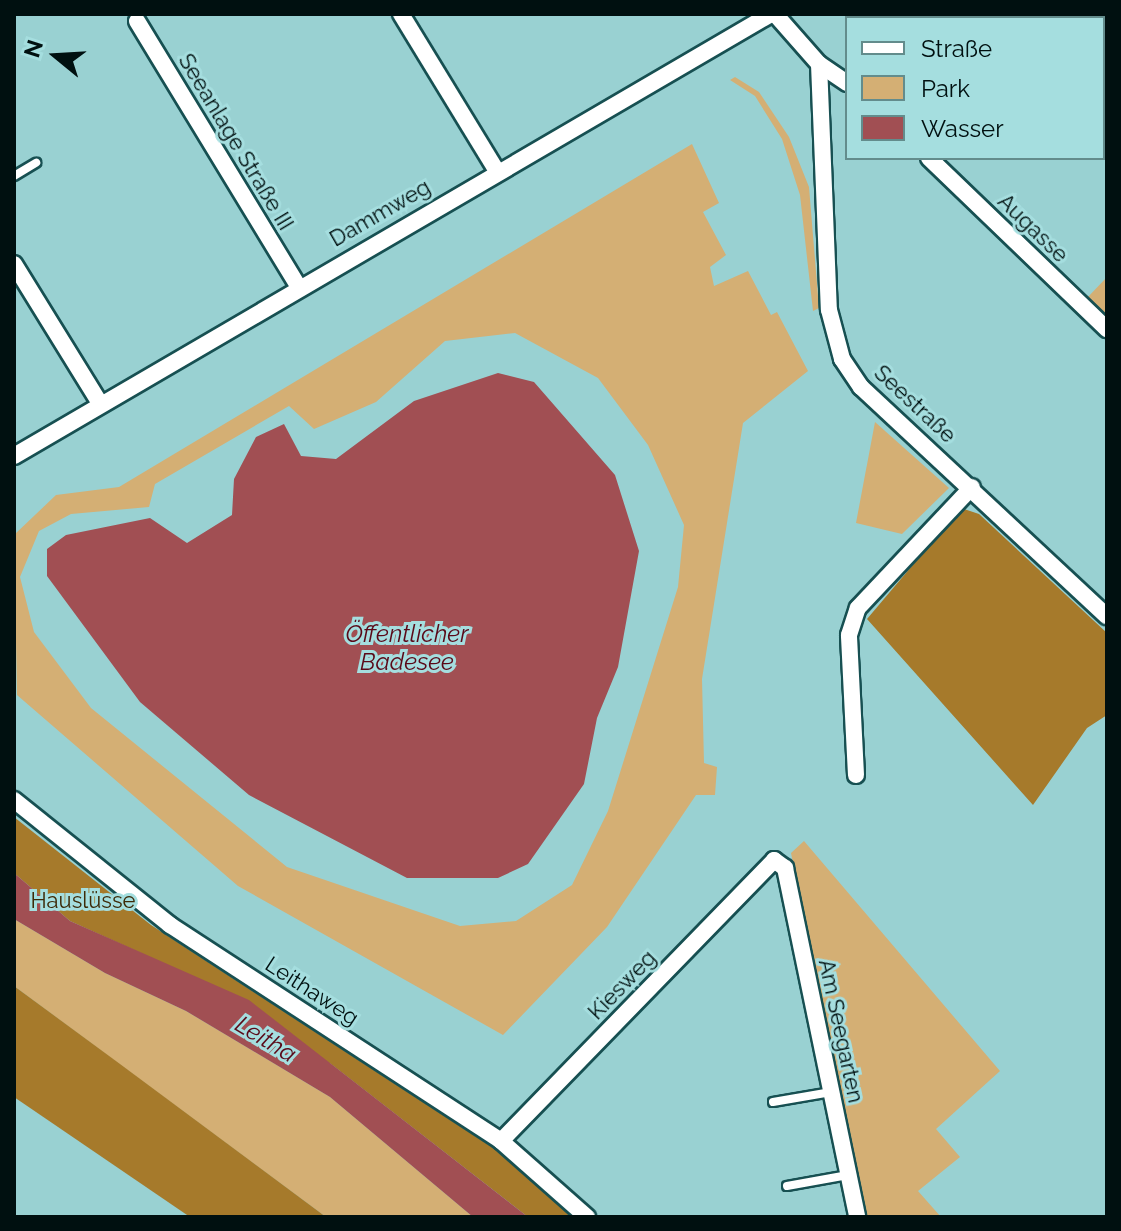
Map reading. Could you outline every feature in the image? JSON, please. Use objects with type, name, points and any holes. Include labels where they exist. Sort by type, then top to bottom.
[{"type":"street","points":[[401,14],[497,171]]},
{"type":"street","points":[[773,14],[819,64],[845,82]]},
{"type":"street","name":"Dammweg","points":[[14,456],[298,286],[773,14]]},
{"type":"street","name":"Seeanlage Straße III","points":[[137,21],[298,286]]},
{"type":"street","name":"Seestraße","points":[[819,64],[829,310],[842,359],[861,387],[972,487],[1107,616]]},
{"type":"street","name":"Augasse","points":[[931,160],[1107,329]]},
{"type":"street","points":[[14,264],[100,403]]},
{"type":"street","points":[[856,775],[849,635],[858,608],[972,487]]},
{"type":"street","name":"Leithaweg","points":[[14,800],[170,925],[501,1141],[587,1217]]},
{"type":"street","name":"Kiesweg","points":[[501,1141],[774,860]]},
{"type":"street","name":"Am Seegarten","points":[[774,860],[785,868],[857,1217]]},
{"type":"lane","points":[[14,176],[36,163]]},
{"type":"lane","points":[[773,1102],[831,1092]]},
{"type":"lane","points":[[787,1186],[848,1175]]},
{"type":"green space","points":[[735,77],[759,92],[789,137],[809,187],[819,308],[813,311],[800,195],[782,139],[755,96],[730,80]]},
{"type":"green space","points":[[692,144],[719,203],[703,212],[726,255],[710,267],[714,286],[748,271],[771,315],[777,312],[808,371],[743,423],[702,679],[704,763],[717,767],[715,795],[696,795],[607,927],[503,1035],[238,886],[17,695],[14,535],[56,495],[119,487]],"holes":[[[515,333],[598,378],[648,445],[684,525],[678,587],[608,811],[572,885],[516,921],[460,926],[287,867],[91,708],[34,632],[20,577],[39,531],[71,514],[149,507],[155,484],[289,406],[314,429],[376,402],[445,341]]]},
{"type":"green space","points":[[1107,277],[1107,317],[1087,298]]},
{"type":"green space","points":[[875,422],[949,488],[902,534],[856,523]]},
{"type":"green space","points":[[961,508],[979,514],[1107,633],[1107,715],[1087,728],[1033,805],[867,619]]},
{"type":"green space","name":"Hauslüsse","points":[[14,817],[151,925],[518,1164],[577,1217],[528,1217],[331,1064],[143,954],[70,921],[14,873]]},
{"type":"green space","points":[[804,841],[1000,1071],[936,1129],[960,1157],[918,1191],[941,1217],[865,1217],[791,853]]},
{"type":"green space","points":[[14,919],[105,973],[186,1011],[330,1097],[473,1217],[326,1217],[14,986]]},
{"type":"green space","points":[[14,986],[326,1217],[190,1217],[14,1097]]},
{"type":"water","name":"Öffentlicher Badesee","points":[[498,373],[534,382],[615,475],[639,551],[618,667],[597,718],[584,784],[528,864],[498,878],[407,878],[249,795],[140,702],[47,576],[47,549],[66,535],[150,518],[187,543],[232,515],[234,479],[256,437],[284,424],[301,456],[336,459],[414,401]]},
{"type":"water","name":"Leitha","points":[[14,873],[70,921],[249,1000],[528,1217],[473,1217],[330,1097],[186,1011],[105,973],[14,919]]}]
